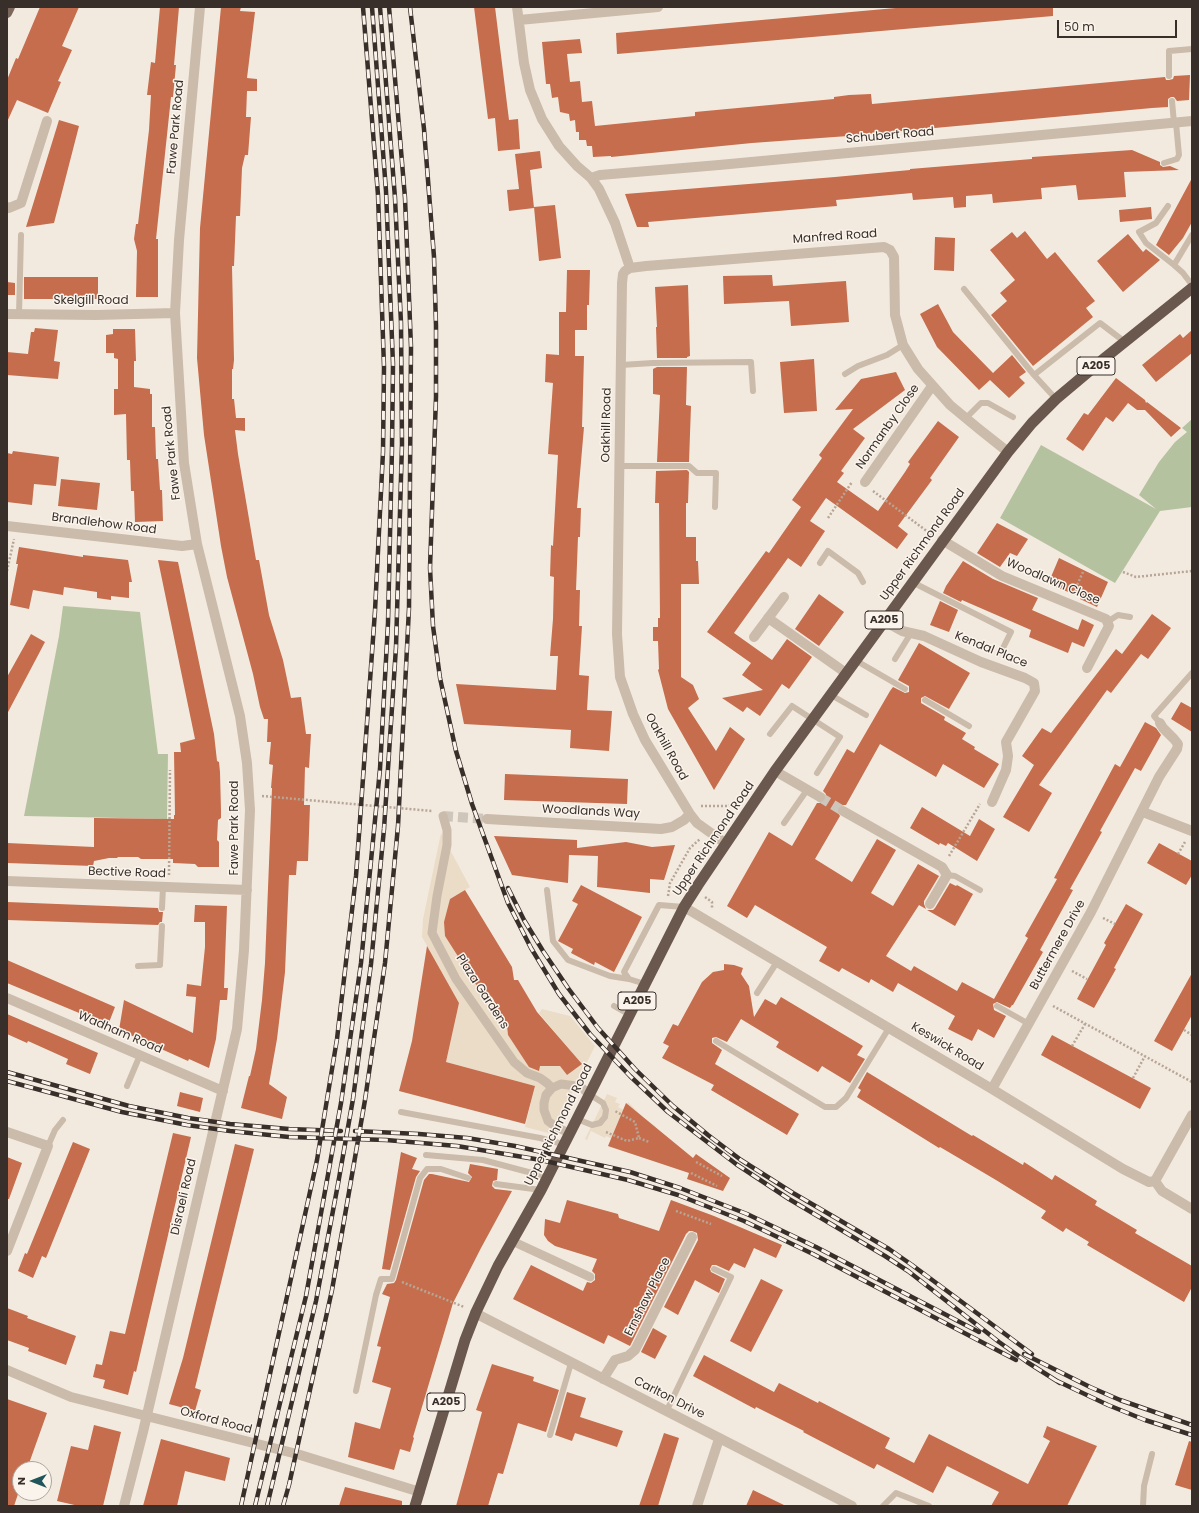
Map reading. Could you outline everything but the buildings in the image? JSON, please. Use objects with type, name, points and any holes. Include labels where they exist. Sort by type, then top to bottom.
[{"type":"highway","name":"Upper Richmond Road","points":[[415,1506],[465,1340],[475,1313],[498,1266],[541,1190],[684,907],[725,843],[775,771],[942,540],[1008,452],[1032,423],[1056,399],[1192,288]]},
{"type":"main road","points":[[7,13],[10,7]]},
{"type":"street","name":"Fawe Park Road","points":[[200,7],[179,240],[175,313],[184,463],[197,544],[240,716],[247,763],[250,810],[247,890]]},
{"type":"street","points":[[517,7],[524,64],[530,90],[542,119],[559,146],[577,166],[591,178],[604,199],[630,268]]},
{"type":"street","points":[[519,20],[658,7]]},
{"type":"street","points":[[7,208],[21,203],[47,121]]},
{"type":"street","name":"Schubert Road","points":[[591,178],[607,174],[1192,121]]},
{"type":"street","name":"Manfred Road","points":[[630,268],[831,250],[884,247],[890,250],[894,257],[895,315],[903,345],[918,369],[932,386],[966,418],[1008,452]]},
{"type":"street","name":"Oakhill Road","points":[[630,268],[623,274],[618,634],[620,677],[633,714],[645,740],[690,814],[697,823],[725,843]]},
{"type":"street","name":"Skelgill Road","points":[[7,314],[96,315],[175,313]]},
{"type":"street","name":"Normanby Close","points":[[865,482],[932,386]]},
{"type":"street","name":"Brandlehow Road","points":[[11,526],[182,546],[197,544]]},
{"type":"street","name":"Woodlawn Close","points":[[942,540],[1002,576],[1106,619],[1109,626],[1087,668]]},
{"type":"street","points":[[754,637],[784,597]]},
{"type":"street","points":[[768,618],[846,673]]},
{"type":"street","name":"Kendal Place","points":[[884,621],[902,631],[924,636],[981,662],[1025,678],[1034,683],[1034,691],[1006,742],[1008,756],[1006,770],[992,802]]},
{"type":"street","name":"Buttermere Drive","points":[[992,1090],[1091,912],[1159,777],[1177,749],[1178,744],[1160,723]]},
{"type":"street","points":[[775,771],[820,797]]},
{"type":"street","points":[[843,810],[945,871],[930,904]]},
{"type":"street","points":[[1142,812],[1192,831]]},
{"type":"street","name":"Woodlands Way","points":[[487,819],[661,829],[672,827],[684,820],[690,814]]},
{"type":"street","name":"Plaza Gardens","points":[[443,816],[447,830],[447,844],[437,896],[432,933],[456,980],[514,1062],[527,1073],[540,1078],[552,1088]]},
{"type":"street","name":"Bective Road","points":[[7,881],[247,890]]},
{"type":"street","name":"Disraeli Road","points":[[124,1506],[237,1029],[241,994],[247,890]]},
{"type":"street","name":"Keswick Road","points":[[684,907],[1123,1169],[1149,1182],[1155,1181],[1162,1191],[1192,1209]]},
{"type":"street","name":"Wadham Road","points":[[7,998],[223,1091]]},
{"type":"street","points":[[569,1133],[556,1127],[548,1121],[544,1110],[546,1095],[552,1088],[561,1084],[569,1084],[582,1088],[589,1094]]},
{"type":"street","points":[[1155,1181],[1192,1115]]},
{"type":"street","points":[[7,1132],[48,1146],[7,1251]]},
{"type":"street","name":"Ernshaw Place","points":[[603,1379],[615,1360],[628,1356],[635,1350],[692,1237]]},
{"type":"street","points":[[512,1241],[590,1277]]},
{"type":"street","name":"Carlton Drive","points":[[475,1313],[848,1505]]},
{"type":"street","name":"Oxford Road","points":[[7,1370],[71,1397],[321,1461],[420,1492]]},
{"type":"street","points":[[696,1506],[719,1439]]},
{"type":"lane","points":[[1169,76],[1169,51],[1192,49]]},
{"type":"lane","points":[[1164,163],[1177,159],[1179,154],[1172,102]]},
{"type":"lane","points":[[1168,206],[1156,223],[1139,232],[1146,243],[1183,273],[1192,285]]},
{"type":"lane","points":[[19,315],[21,235]]},
{"type":"lane","points":[[1174,265],[1192,235]]},
{"type":"lane","points":[[964,290],[1034,375],[1056,399]]},
{"type":"lane","points":[[1034,375],[1100,323],[1125,342]]},
{"type":"lane","points":[[845,374],[858,366],[887,355],[903,345]]},
{"type":"lane","points":[[622,365],[653,363],[751,362],[753,391]]},
{"type":"lane","points":[[966,418],[981,403],[988,402],[1012,417]]},
{"type":"lane","points":[[620,466],[689,466],[697,474],[716,474],[715,507]]},
{"type":"lane","points":[[820,563],[828,551],[858,573],[863,582]]},
{"type":"lane","points":[[912,582],[1011,632],[1003,648]]},
{"type":"lane","points":[[1107,622],[1118,616],[1130,617]]},
{"type":"lane","points":[[895,659],[911,633]]},
{"type":"lane","points":[[856,660],[905,689]]},
{"type":"lane","points":[[1160,723],[1154,716],[1192,673]]},
{"type":"lane","points":[[830,695],[866,715]]},
{"type":"lane","points":[[925,700],[969,726]]},
{"type":"lane","points":[[770,734],[792,706],[840,737],[817,773]]},
{"type":"lane","points":[[784,823],[807,790]]},
{"type":"lane","points":[[945,871],[980,890]]},
{"type":"lane","points":[[162,908],[166,887]]},
{"type":"lane","points":[[547,890],[553,942],[568,960],[610,976],[629,979],[645,984]]},
{"type":"lane","points":[[629,979],[624,972],[659,905],[684,907]]},
{"type":"lane","points":[[138,966],[160,965],[162,926]]},
{"type":"lane","points":[[757,993],[777,962]]},
{"type":"lane","points":[[614,1006],[630,1015]]},
{"type":"lane","points":[[997,1006],[1029,1024]]},
{"type":"lane","points":[[716,1041],[825,1107],[836,1107],[846,1098],[889,1028]]},
{"type":"lane","points":[[127,1086],[140,1056]]},
{"type":"lane","points":[[577,1119],[592,1125],[600,1123],[605,1117],[606,1110],[603,1102],[589,1094]]},
{"type":"lane","points":[[401,1112],[540,1138],[563,1144]]},
{"type":"lane","points":[[48,1146],[55,1130],[63,1120]]},
{"type":"lane","points":[[426,1155],[483,1160],[547,1177]]},
{"type":"lane","points":[[356,1390],[381,1278],[392,1278],[420,1178],[427,1169],[441,1169],[468,1178]]},
{"type":"lane","points":[[496,1184],[541,1190]]},
{"type":"lane","points":[[666,1410],[731,1277],[714,1269]]},
{"type":"lane","points":[[550,1435],[571,1363]]},
{"type":"lane","points":[[1143,1506],[1144,1486],[1152,1454]]},
{"type":"lane","points":[[882,1506],[896,1493],[929,1506]]},
{"type":"path","points":[[828,518],[856,477],[865,482],[870,489],[932,535]]},
{"type":"path","points":[[7,571],[14,542],[11,526]]},
{"type":"path","points":[[1123,572],[1136,577],[1192,571]]},
{"type":"path","points":[[1070,603],[1083,572]]},
{"type":"path","points":[[166,887],[170,770]]},
{"type":"path","points":[[262,796],[433,811]]},
{"type":"path","points":[[690,814],[697,806],[728,806],[738,802],[753,803]]},
{"type":"path","points":[[945,871],[980,803],[992,802]]},
{"type":"path","points":[[666,905],[670,883],[690,848],[702,837]]},
{"type":"path","points":[[707,899],[712,902]]},
{"type":"path","points":[[1061,965],[1087,979]]},
{"type":"path","points":[[1042,1000],[1192,1082]]},
{"type":"path","points":[[1072,1046],[1085,1024]]},
{"type":"path","points":[[1184,1030],[1192,1035]]},
{"type":"path","points":[[1133,1078],[1146,1056]]},
{"type":"path","points":[[606,1110],[614,1110],[635,1122],[640,1138]]},
{"type":"path","points":[[600,1123],[605,1132],[627,1141],[640,1138],[649,1142]]},
{"type":"path","points":[[696,1162],[722,1176]]},
{"type":"path","points":[[691,1173],[717,1186]]},
{"type":"path","points":[[676,1211],[711,1224]]},
{"type":"path","points":[[392,1278],[475,1313]]},
{"type":"green space","points":[[1192,419],[1192,507],[1160,511],[1115,583],[1000,518],[1041,445],[1156,509],[1139,495],[1159,462],[1175,442],[1187,432],[1182,428]]},
{"type":"green space","points":[[63,606],[140,612],[158,754],[168,754],[167,819],[24,816],[59,636]]},
{"type":"shaded area","points":[[441,833],[470,887],[450,899],[445,936],[480,991],[492,997],[507,1026],[508,1035],[525,1060],[536,1065],[560,1066],[567,1075],[581,1064],[539,1013],[542,1009],[570,1016],[595,1046],[552,1134],[525,1127],[535,1086],[446,1062],[459,1003],[422,937],[423,919]]},
{"type":"shaded area","points":[[607,1094],[617,1098],[615,1102],[620,1104],[618,1107],[624,1110],[628,1102],[642,1116],[639,1123],[644,1125],[647,1120],[656,1127],[642,1157],[609,1147],[612,1139],[606,1136],[605,1138],[591,1131],[587,1140],[585,1139]]},
{"type":"tunnel","points":[[820,797],[843,811]]},
{"type":"tunnel","points":[[443,816],[487,819]]},
{"type":"railway","points":[[241,1506],[317,1160],[337,1039],[356,876],[375,611],[383,452],[384,367],[378,195],[363,7]]},
{"type":"railway","points":[[255,1506],[306,1296],[341,1103],[361,963],[380,769],[388,623],[393,364],[386,191],[372,7]]},
{"type":"railway","points":[[267,1506],[316,1301],[353,1099],[371,964],[384,829],[396,647],[402,444],[401,323],[395,198],[380,7]]},
{"type":"railway","points":[[283,1506],[289,1485],[332,1290],[365,1100],[385,963],[398,826],[409,608],[411,347],[405,198],[389,7]]},
{"type":"railway","points":[[410,7],[424,129],[434,257],[436,397],[430,568],[433,626],[440,678],[456,751],[472,804],[508,903],[531,948],[559,994],[590,1034],[630,1076],[668,1112],[736,1164],[789,1199],[908,1271],[999,1342],[1060,1383]]},
{"type":"railway","points":[[508,888],[524,920],[543,951],[598,1028],[635,1069],[673,1106],[741,1160],[793,1193],[889,1249],[1032,1354]]},
{"type":"railway","points":[[7,1072],[129,1106],[188,1118],[230,1124],[289,1129],[341,1131]]},
{"type":"railway","points":[[7,1081],[122,1112],[187,1125],[289,1137],[386,1140],[457,1146],[541,1160],[628,1180],[678,1195],[744,1221],[813,1254],[1016,1360]]},
{"type":"railway","points":[[355,1131],[467,1138],[515,1146],[630,1172],[680,1188],[747,1214],[816,1247],[979,1332]]},
{"type":"railway","points":[[1024,1354],[1090,1387],[1120,1400],[1192,1425]]},
{"type":"railway","points":[[1055,1380],[1108,1405],[1145,1420],[1192,1435]]}]
